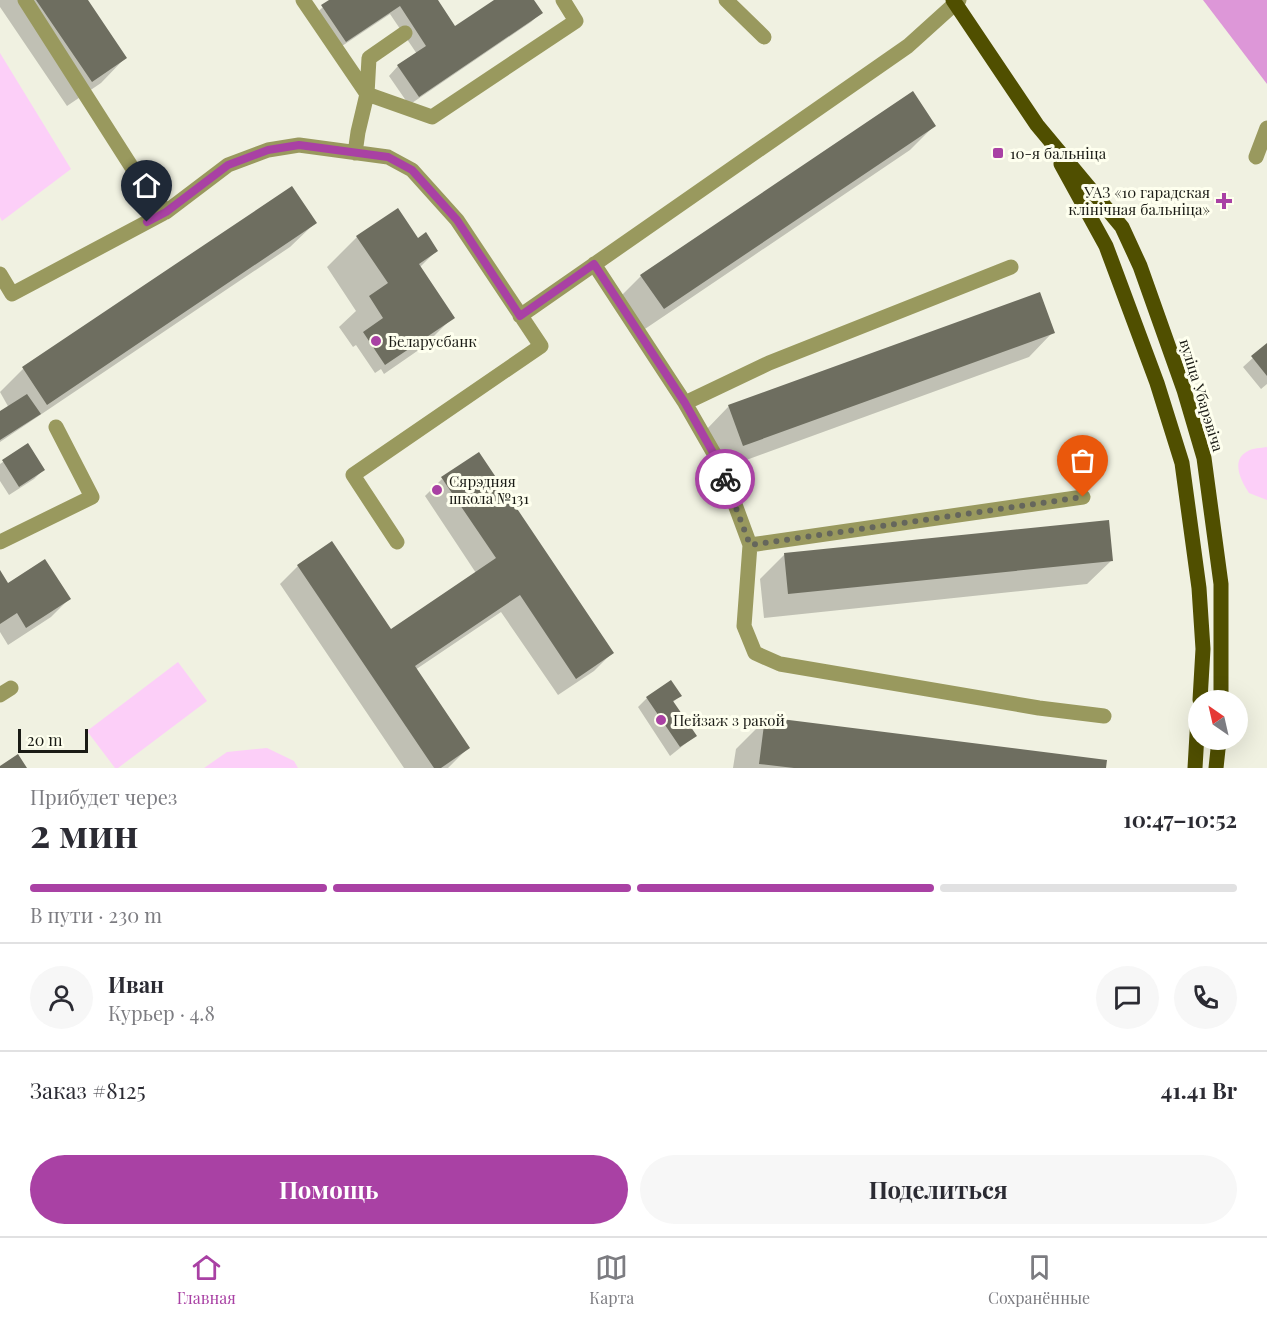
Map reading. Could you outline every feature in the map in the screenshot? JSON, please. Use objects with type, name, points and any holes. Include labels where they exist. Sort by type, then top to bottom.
[{"type":"main road","name":"вуліца Убарэвіча","points":[[956,1],[1045,135],[1106,246],[1158,383],[1182,463],[1199,588],[1203,649],[1201,690]]},
{"type":"main road","name":"вуліца Убарэвіча","points":[[1045,135],[1122,227],[1140,266],[1184,390],[1204,458],[1212,504],[1221,584],[1221,690]]},
{"type":"main road","points":[[1195,768],[1196,750]]},
{"type":"main road","points":[[1216,768],[1218,750]]},
{"type":"street","points":[[25,0],[131,166],[166,212]]},
{"type":"street","points":[[303,0],[367,94],[432,117],[576,21],[563,0]]},
{"type":"street","points":[[726,0],[764,37]]},
{"type":"street","points":[[520,316],[909,46],[956,1]]},
{"type":"street","points":[[355,153],[367,94],[369,58],[405,33]]},
{"type":"street","points":[[1256,157],[1267,128]]},
{"type":"street","points":[[0,274],[12,294],[166,212],[228,165],[268,150],[299,145],[388,157],[412,170],[457,220],[541,346],[353,475],[396,542]]},
{"type":"street","points":[[594,264],[685,403],[720,465],[750,545],[744,626],[755,653],[780,664],[1039,708],[1104,716]]},
{"type":"street","points":[[685,403],[769,363],[1011,267]]},
{"type":"street","points":[[0,542],[92,497],[56,427]]},
{"type":"street","points":[[750,545],[1083,497]]},
{"type":"shaded area","points":[[1203,0],[1267,0],[1267,84]]},
{"type":"shaded area","points":[[0,53],[71,169],[2,221],[0,217]]},
{"type":"shaded area","points":[[1267,447],[1267,500],[1249,493],[1240,477],[1238,465],[1239,460],[1248,451]]},
{"type":"shaded area","points":[[178,662],[207,701],[115,768],[87,731]]},
{"type":"shaded area","points":[[267,748],[294,761],[298,768],[204,768],[227,752]]},
{"type":"building","points":[[36,0],[88,0],[127,58],[92,82]]},
{"type":"building","points":[[329,0],[438,0],[455,26],[494,0],[534,0],[543,13],[419,97],[397,65],[426,46],[400,6],[346,42],[321,5]]},
{"type":"building","points":[[913,91],[936,126],[664,309],[640,275]]},
{"type":"building","points":[[292,186],[317,223],[47,405],[22,367]]},
{"type":"building","points":[[398,208],[418,238],[426,232],[438,251],[419,264],[455,318],[385,365],[363,332],[383,318],[369,296],[388,283],[356,236]]},
{"type":"building","points":[[1040,292],[1055,333],[743,446],[728,405]]},
{"type":"building","points":[[1267,343],[1267,376],[1251,356]]},
{"type":"building","points":[[27,394],[41,414],[0,440],[0,411]]},
{"type":"building","points":[[28,443],[45,470],[19,487],[2,460]]},
{"type":"building","points":[[479,452],[614,653],[576,679],[520,595],[415,666],[470,748],[441,768],[434,768],[297,565],[332,541],[391,629],[496,558],[441,477]]},
{"type":"building","points":[[1109,520],[1113,561],[788,594],[784,553]]},
{"type":"building","points":[[45,559],[71,599],[26,628],[17,613],[0,624],[0,570],[8,583]]},
{"type":"building","points":[[671,680],[682,696],[673,701],[697,736],[680,747],[646,697]]},
{"type":"building","points":[[765,717],[1107,760],[1106,768],[794,768],[759,764]]},
{"type":"building","points":[[18,754],[27,768],[0,768],[0,766]]},
{"type":"way so far","points":[[725,479],[750,545],[1083,497]]},
{"type":"place","name":"10-я бальніца","points":[[998,153]]},
{"type":"place","name":"УАЗ «10 гарадская клінічная бальніца»","points":[[1224,201]]},
{"type":"place","name":"Беларусбанк","points":[[376,341]]},
{"type":"place","name":"Сярэдняя школа №131","points":[[437,490]]},
{"type":"place","name":"Пейзаж з ракой","points":[[661,720]]},
{"type":"route","points":[[147,222],[166,212],[228,165],[268,150],[299,145],[388,157],[412,170],[457,220],[520,316],[594,264],[685,403],[720,465],[725,479]]}]
